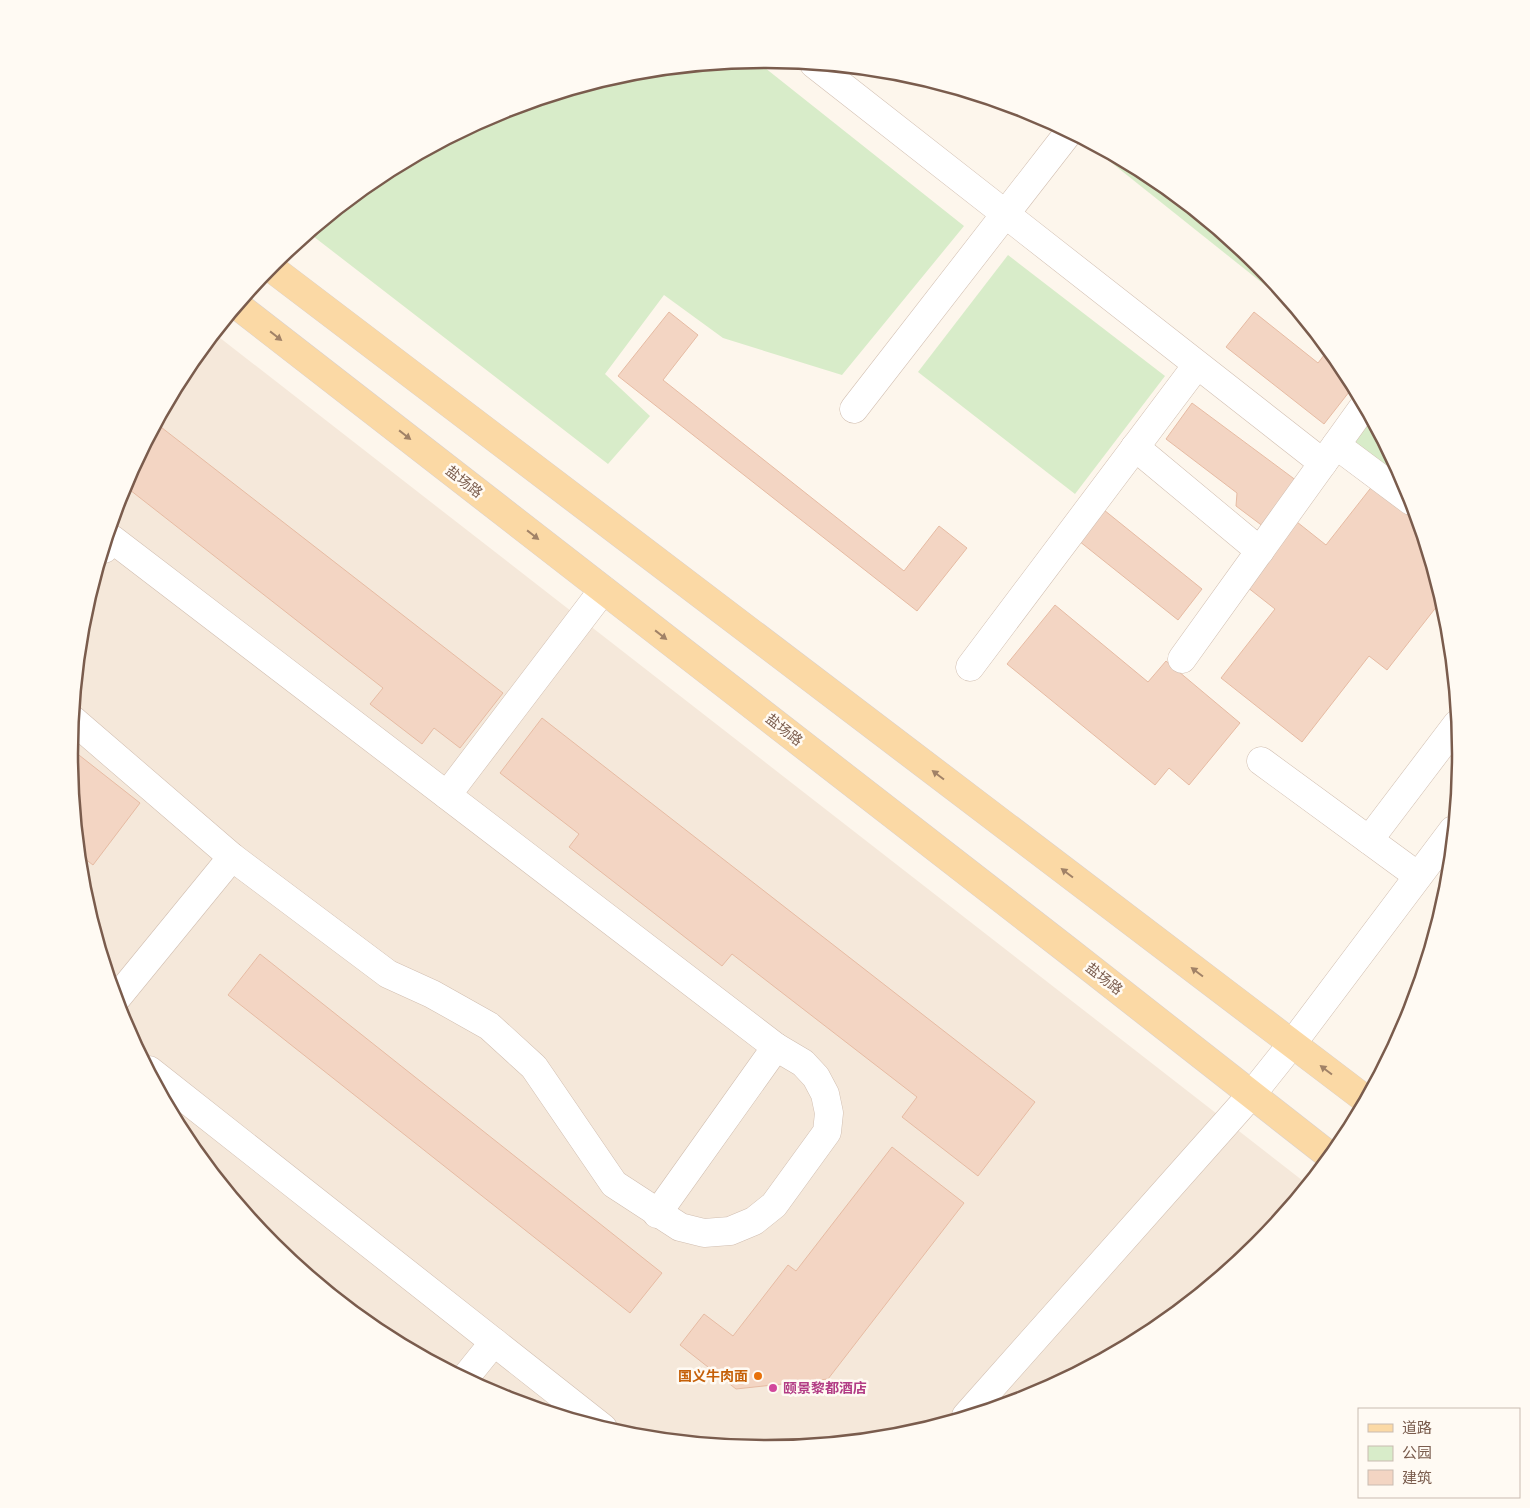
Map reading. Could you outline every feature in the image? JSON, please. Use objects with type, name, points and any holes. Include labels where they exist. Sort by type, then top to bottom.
[{"type":"main road","points":[[277,272],[1361,1096]]},
{"type":"main road","name":"盐场路","points":[[242,309],[1324,1152]]},
{"type":"street","points":[[822,70],[1197,365],[1329,454],[1401,495]]},
{"type":"street","points":[[854,409],[1066,136]]},
{"type":"street","points":[[970,667],[1197,365]]},
{"type":"street","points":[[1182,659],[1360,411]]},
{"type":"street","points":[[1135,447],[1260,551]]},
{"type":"street","points":[[79,725],[232,857],[388,974],[432,994],[489,1026],[534,1067],[614,1184],[657,1214],[680,1227],[704,1233],[730,1231],[754,1221],[774,1205],[827,1132],[829,1113],[825,1094],[816,1077],[803,1064],[776,1047],[447,795],[112,544]]},
{"type":"street","points":[[447,795],[603,590]]},
{"type":"street","points":[[1369,840],[1451,732]]},
{"type":"street","points":[[1261,761],[1418,876]]},
{"type":"street","points":[[973,1408],[1252,1094],[1292,1044],[1446,839]]},
{"type":"street","points":[[122,992],[232,857]]},
{"type":"street","points":[[657,1214],[776,1047]]},
{"type":"street","points":[[160,1079],[590,1418]]},
{"type":"street","points":[[469,1373],[494,1342]]},
{"type":"shaded area","points":[[219,337],[1303,1181],[1281,1207],[1218,1270],[1183,1299],[1108,1349],[1069,1370],[986,1404],[943,1417],[855,1435],[810,1439],[720,1439],[675,1435],[587,1417],[544,1404],[461,1370],[422,1349],[347,1299],[312,1270],[249,1207],[220,1172],[170,1097],[149,1058],[115,975],[102,932],[84,844],[78,754],[80,709],[84,664],[102,576],[115,533],[149,450],[170,411]]},
{"type":"green space","points":[[765,68],[964,226],[842,375],[723,338],[664,295],[605,374],[650,416],[608,464],[314,237],[347,209],[422,159],[461,138],[544,104],[587,91],[675,73]]},
{"type":"green space","points":[[1104,157],[1183,209],[1218,238],[1268,288]]},
{"type":"green space","points":[[1008,255],[1165,376],[1075,494],[918,372]]},
{"type":"green space","points":[[1367,424],[1391,473],[1353,442]]},
{"type":"building","points":[[669,312],[698,335],[663,380],[904,571],[939,526],[967,548],[917,611],[618,376]]},
{"type":"building","points":[[1254,312],[1318,363],[1324,356],[1348,393],[1324,424],[1226,347]]},
{"type":"building","points":[[1192,403],[1297,481],[1264,527],[1236,506],[1237,493],[1166,439]]},
{"type":"building","points":[[161,427],[503,693],[460,748],[434,728],[422,744],[370,704],[383,688],[131,491]]},
{"type":"building","points":[[1377,480],[1401,496],[1415,533],[1435,608],[1387,670],[1369,656],[1302,742],[1221,678],[1275,609],[1247,587],[1297,522],[1326,545]]},
{"type":"building","points":[[1104,510],[1202,589],[1178,620],[1079,541]]},
{"type":"building","points":[[1055,605],[1148,682],[1166,661],[1240,723],[1189,785],[1169,768],[1155,785],[1007,664]]},
{"type":"building","points":[[542,718],[1035,1102],[978,1176],[902,1117],[917,1097],[732,954],[722,966],[569,847],[579,834],[500,773]]},
{"type":"building","points":[[78,754],[140,803],[93,865],[87,860],[84,844]]},
{"type":"building","points":[[260,954],[662,1273],[630,1313],[228,995]]},
{"type":"building","points":[[892,1147],[964,1203],[828,1379],[736,1389],[680,1345],[704,1314],[733,1336],[788,1265],[796,1271]]},
{"type":"place","name":"国义牛肉面","points":[[758,1376]]},
{"type":"place","name":"颐景黎都酒店","points":[[773,1388]]}]
